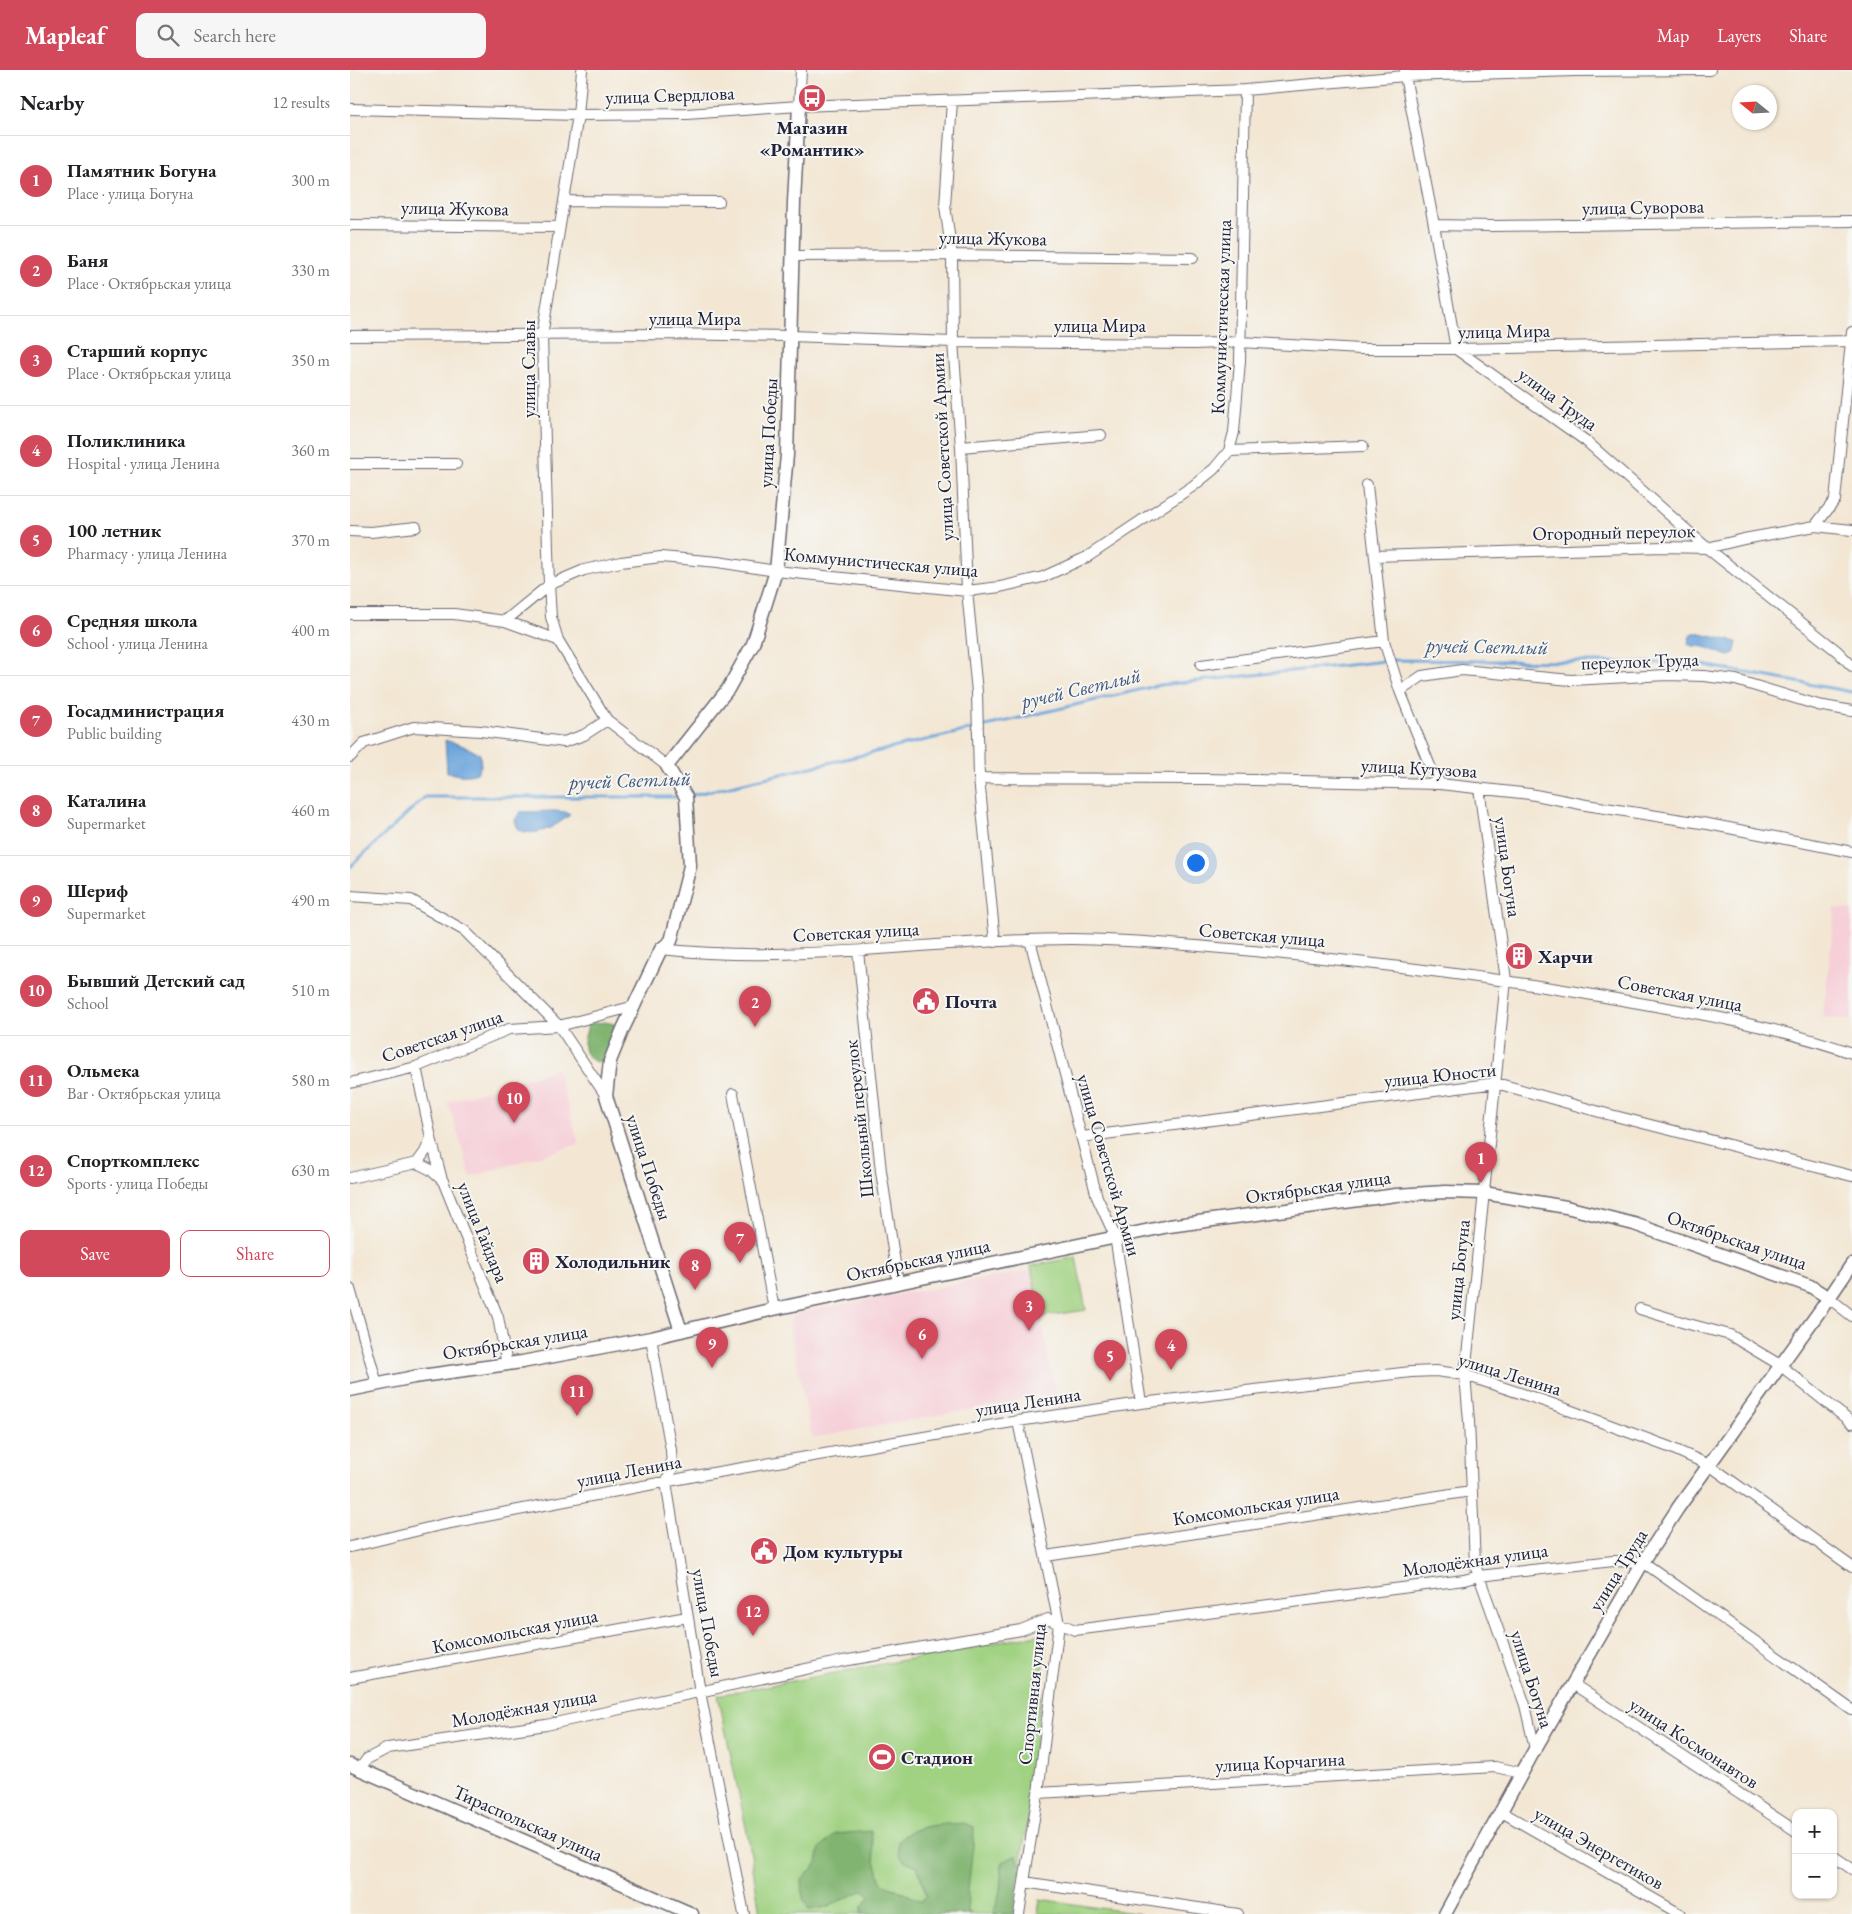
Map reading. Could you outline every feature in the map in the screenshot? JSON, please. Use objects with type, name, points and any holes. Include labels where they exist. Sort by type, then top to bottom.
[{"type":"street","name":"улица Славы","points":[[558,640],[551,617],[549,585],[542,336],[578,115],[582,70]]},
{"type":"street","name":"улица Победы","points":[[667,766],[728,689],[753,644],[776,572],[787,456],[801,70]]},
{"type":"street","name":"улица Свердлова","points":[[350,110],[578,115],[687,114],[799,106],[1245,90],[1405,73],[1710,70]]},
{"type":"street","points":[[1405,73],[1456,349]]},
{"type":"street","name":"Коммунистическая улица","points":[[505,621],[549,585],[584,570],[621,562],[660,558],[718,562],[776,572],[967,591],[1000,587],[1043,577],[1087,557],[1193,486],[1214,469],[1229,450],[1234,432],[1240,360],[1245,90]]},
{"type":"street","name":"улица Советской Армии","points":[[952,101],[945,206],[952,255],[953,342],[961,446],[967,591],[976,692],[979,778],[995,942]]},
{"type":"street","points":[[564,201],[719,202]]},
{"type":"street","name":"улица Суворова","points":[[1434,225],[1492,226],[1852,221]]},
{"type":"street","name":"улица Жукова","points":[[350,224],[559,227]]},
{"type":"street","name":"улица Жукова","points":[[793,256],[952,255],[1193,258]]},
{"type":"street","name":"улица Мира","points":[[350,336],[666,334],[953,342],[1186,344],[1240,342],[1360,349],[1456,349],[1851,336]]},
{"type":"street","points":[[1815,526],[1835,500],[1851,336]]},
{"type":"street","name":"улица Труда","points":[[1456,349],[1586,441],[1707,548],[1837,651],[1852,666]]},
{"type":"street","points":[[961,446],[1101,434]]},
{"type":"street","points":[[1229,450],[1363,446]]},
{"type":"street","points":[[350,464],[456,464]]},
{"type":"street","points":[[1367,485],[1384,641],[1400,691],[1430,766],[1440,784]]},
{"type":"street","name":"Огородный переулок","points":[[1375,556],[1663,547],[1707,548],[1815,526],[1852,530]]},
{"type":"street","points":[[350,531],[372,532],[416,527]]},
{"type":"street","points":[[350,614],[454,614],[505,621],[558,640],[607,720],[667,766],[686,797],[690,866],[671,941],[661,949],[623,1029],[610,1062],[606,1096]]},
{"type":"street","points":[[1201,664],[1384,641]]},
{"type":"street","name":"переулок Труда","points":[[1400,691],[1422,676],[1462,670],[1571,680],[1668,675],[1704,676],[1736,680],[1818,705],[1852,711]]},
{"type":"street","points":[[350,757],[364,743],[414,726],[481,731],[564,742],[584,735],[607,720]]},
{"type":"street","name":"улица Кутузова","points":[[979,778],[1440,784],[1530,794],[1586,805],[1708,824],[1852,852]]},
{"type":"street","name":"улица Богуна","points":[[1479,788],[1506,980],[1465,1375],[1469,1421],[1475,1565],[1525,1705],[1535,1749]]},
{"type":"street","name":"улица Победы","points":[[350,896],[411,900],[465,931],[559,1026],[606,1096],[681,1331]]},
{"type":"street","name":"Советская улица","points":[[661,949],[719,954],[858,952],[1030,940],[1071,939],[1148,942],[1322,958],[1506,980],[1633,1002],[1765,1028],[1852,1053]]},
{"type":"street","name":"улица Советской Армии","points":[[1030,940],[1097,1197],[1115,1236],[1141,1402]]},
{"type":"street","name":"Школьный переулок","points":[[858,952],[881,1171],[898,1283]]},
{"type":"street","name":"Советская улица","points":[[350,1083],[416,1067],[509,1029],[559,1026],[634,1006]]},
{"type":"street","points":[[416,1067],[431,1138],[443,1181]]},
{"type":"street","name":"улица Юности","points":[[1082,1136],[1496,1083],[1607,1114],[1852,1176]]},
{"type":"street","points":[[733,1094],[774,1309]]},
{"type":"street","points":[[350,1178],[416,1163],[425,1152],[431,1138]]},
{"type":"street","name":"улица Гайдара","points":[[416,1163],[430,1170],[443,1181],[498,1317],[507,1365]]},
{"type":"street","name":"Октябрьская улица","points":[[350,1390],[414,1377],[507,1365],[651,1338],[774,1309],[1169,1226],[1396,1195],[1445,1192],[1484,1193],[1566,1207],[1634,1224],[1810,1286],[1852,1316]]},
{"type":"street","name":"улица Труда","points":[[1446,1914],[1500,1811],[1643,1562],[1678,1508],[1852,1264]]},
{"type":"street","points":[[350,1289],[377,1384]]},
{"type":"street","points":[[1640,1309],[1730,1335],[1780,1365],[1852,1423]]},
{"type":"street","name":"улица Победы","points":[[651,1338],[672,1450],[672,1469],[666,1482],[687,1617],[744,1914]]},
{"type":"street","name":"улица Ленина","points":[[350,1547],[440,1525],[666,1482],[1018,1421],[1141,1402],[1411,1372],[1436,1371],[1465,1375],[1547,1402],[1669,1447],[1710,1465],[1852,1567]]},
{"type":"street","name":"Спортивная улица","points":[[1018,1421],[1059,1624],[1038,1793],[1019,1914]]},
{"type":"street","name":"Комсомольская улица","points":[[1046,1556],[1471,1491]]},
{"type":"street","name":"Молодёжная улица","points":[[355,1767],[388,1748],[546,1725],[842,1661],[1021,1630],[1048,1619],[1075,1630],[1479,1576],[1613,1561],[1643,1562]]},
{"type":"street","points":[[1643,1562],[1852,1710]]},
{"type":"street","name":"Комсомольская улица","points":[[350,1678],[687,1617]]},
{"type":"street","name":"улица Космонавтов","points":[[1573,1684],[1792,1828]]},
{"type":"street","name":"Тираспольская улица","points":[[355,1767],[692,1914]]},
{"type":"street","name":"улица Корчагина","points":[[1038,1793],[1495,1767],[1522,1773]]},
{"type":"street","name":"улица Энергетиков","points":[[1500,1811],[1680,1914]]},
{"type":"street","points":[[1837,1859],[1852,1869]]},
{"type":"street","points":[[1024,1882],[1238,1914]]},
{"type":"shaded area","points":[[1835,908],[1852,910],[1852,1021],[1823,1017]]},
{"type":"shaded area","points":[[557,1069],[579,1144],[471,1177],[448,1102]]},
{"type":"shaded area","points":[[1032,1270],[1055,1394],[812,1438],[789,1323],[795,1313]]},
{"type":"green space","points":[[605,1022],[614,1024],[619,1029],[608,1053],[596,1062],[584,1050],[585,1035],[588,1024]]},
{"type":"green space","points":[[1076,1257],[1086,1310],[1040,1317],[1031,1266]]},
{"type":"green space","name":"Стадион","points":[[1047,1633],[1028,1818],[1012,1914],[760,1914],[749,1842],[718,1695]]},
{"type":"green space","points":[[964,1823],[974,1827],[968,1901],[968,1912],[973,1914],[861,1914],[862,1907],[870,1896],[864,1890],[826,1907],[809,1910],[803,1898],[802,1880],[817,1863],[820,1848],[836,1834],[871,1831],[875,1860],[881,1882],[921,1901],[927,1896],[917,1866],[902,1858],[898,1842],[911,1831],[919,1828]]},
{"type":"green space","points":[[1017,1855],[1020,1869],[1013,1914],[992,1914],[999,1895],[1002,1862]]},
{"type":"green space","points":[[1040,1899],[1140,1914],[1038,1914]]},
{"type":"water","points":[[1696,633],[1737,642],[1735,652],[1731,656],[1708,648],[1688,644],[1690,636]]},
{"type":"water","points":[[445,740],[480,754],[481,766],[477,773],[462,775],[447,772]]},
{"type":"water","points":[[520,812],[565,812],[570,815],[546,830],[532,833],[518,830],[515,820]]},
{"type":"waterway","name":"ручей Светлый","points":[[688,796],[1160,685],[1395,660],[1692,663],[1852,692]]},
{"type":"waterway","name":"ручей Светлый","points":[[350,867],[425,797],[682,797]]},
{"type":"place","name":"Магазин «Романтик»","points":[[812,98]]},
{"type":"place","name":"Харчи","points":[[1519,956]]},
{"type":"place","name":"Почта","points":[[926,1001]]},
{"type":"place","name":"Баня","points":[[755,1027]]},
{"type":"place","name":"Бывший Детский сад","points":[[514,1123]]},
{"type":"place","name":"Памятник Богуна","points":[[1481,1183]]},
{"type":"place","name":"Холодильник","points":[[536,1261]]},
{"type":"place","name":"Госадминистрация","points":[[740,1263]]},
{"type":"place","name":"Каталина","points":[[695,1290]]},
{"type":"place","name":"Старший корпус","points":[[1029,1331]]},
{"type":"place","name":"Средняя школа","points":[[922,1359]]},
{"type":"place","name":"Шериф","points":[[712,1368]]},
{"type":"place","name":"Поликлиника","points":[[1171,1370]]},
{"type":"place","name":"100 летник","points":[[1110,1381]]},
{"type":"place","name":"Ольмека","points":[[577,1416]]},
{"type":"place","name":"Дом культуры","points":[[764,1551]]},
{"type":"place","name":"Спорткомплекс","points":[[753,1636]]},
{"type":"place","name":"Стадион","points":[[882,1757]]}]
